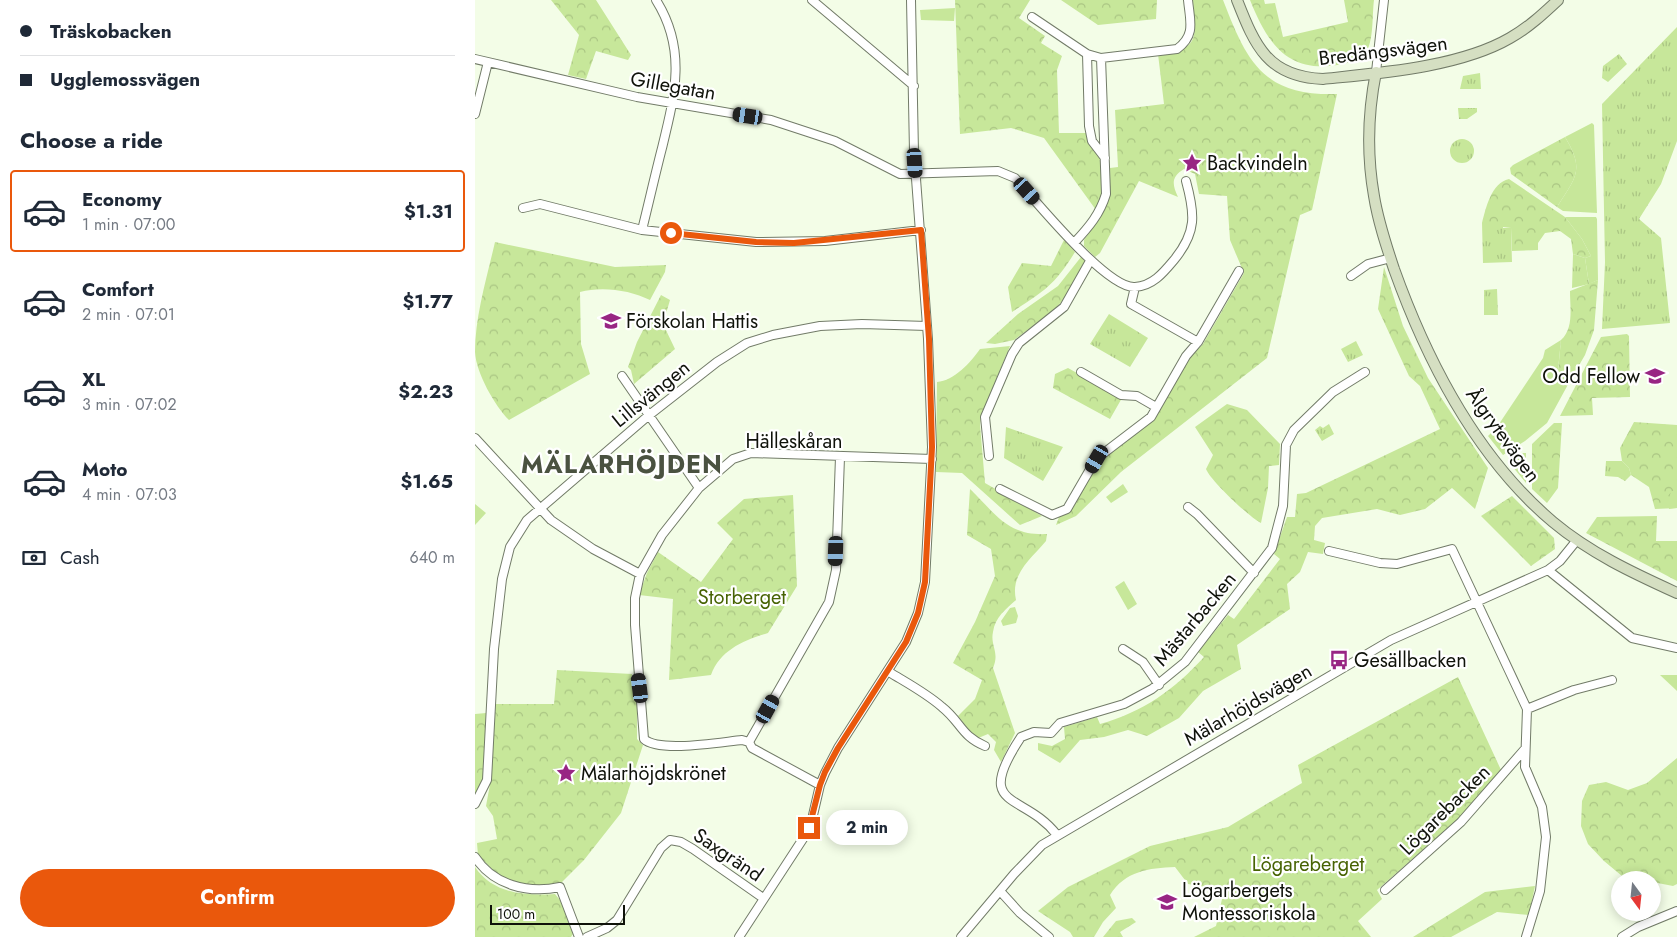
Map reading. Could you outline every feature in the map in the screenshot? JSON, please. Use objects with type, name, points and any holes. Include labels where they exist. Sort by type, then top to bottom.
[{"type":"street","points":[[642,230],[673,104],[676,72],[674,42],[667,19],[656,0]]},
{"type":"street","points":[[812,0],[913,86]]},
{"type":"street","points":[[739,937],[809,828],[820,785],[838,748],[889,672],[911,633],[923,595],[928,564],[932,459],[927,326],[916,174],[911,0]]},
{"type":"street","points":[[1032,17],[1087,54],[1101,58],[1177,49],[1186,42],[1190,33],[1188,0]]},
{"type":"street","name":"Bredängsvägen","points":[[1237,0],[1260,51],[1281,68],[1307,78],[1323,79],[1443,62],[1478,53],[1524,29],[1558,0]]},
{"type":"street","points":[[1376,72],[1384,0]]},
{"type":"street","points":[[1087,54],[1089,126],[1092,141],[1105,158]]},
{"type":"street","points":[[1075,243],[1102,208],[1106,194],[1101,58]]},
{"type":"street","name":"Gillegatan","points":[[475,59],[673,104],[763,118],[791,125],[835,141],[889,170],[900,174],[916,174]]},
{"type":"street","points":[[475,114],[488,62]]},
{"type":"street","name":"Ålgrytevägen","points":[[1376,72],[1370,136],[1371,177],[1376,210],[1413,319],[1430,356],[1479,438],[1530,501],[1597,554],[1677,593]]},
{"type":"street","points":[[916,174],[989,170],[1008,174],[1015,178],[1090,261],[1125,286],[1135,287],[1150,283],[1162,275],[1186,242],[1193,226],[1193,207],[1186,181]]},
{"type":"street","points":[[523,208],[540,204],[642,230],[756,242],[794,243],[921,230]]},
{"type":"street","points":[[1351,276],[1368,264],[1391,258]]},
{"type":"street","points":[[989,456],[985,417],[1013,354],[1019,343],[1064,307],[1090,261]]},
{"type":"street","points":[[1000,489],[1052,515],[1067,509],[1097,459],[1151,417],[1186,356],[1199,342],[1239,271]]},
{"type":"street","points":[[1135,287],[1131,304],[1199,342]]},
{"type":"street","name":"Lillsvängen","points":[[475,804],[487,780],[494,656],[505,564],[516,535],[539,509],[648,416],[728,354],[761,338],[802,329],[838,324],[927,326]]},
{"type":"street","points":[[1081,372],[1121,395],[1137,396],[1156,407]]},
{"type":"street","name":"Mästarbacken","points":[[1057,835],[1050,827],[1008,797],[1000,786],[1001,777],[1021,737],[1033,732],[1051,733],[1060,723],[1123,704],[1159,685],[1185,662],[1272,548],[1283,506],[1286,445],[1294,430],[1311,412],[1342,385],[1365,372]]},
{"type":"street","points":[[622,376],[633,389],[648,416],[699,488]]},
{"type":"street","points":[[475,438],[539,509],[581,542],[640,574]]},
{"type":"street","name":"Hälleskåran","points":[[749,742],[742,740],[674,746],[651,743],[643,739],[635,625],[635,598],[640,574],[662,535],[699,488],[728,462],[743,454],[932,459]]},
{"type":"street","points":[[820,785],[752,748],[749,742],[829,602],[835,570],[839,456]]},
{"type":"street","name":"Mästarbacken","points":[[1188,507],[1254,573]]},
{"type":"street","name":"Mälarhöjdsvägen","points":[[961,937],[1028,858],[1057,835],[1391,640],[1547,570],[1560,561],[1577,540]]},
{"type":"street","points":[[1329,551],[1380,563],[1397,564],[1452,549],[1527,709],[1525,749],[1527,773],[1545,816],[1546,837],[1540,891],[1526,937]]},
{"type":"street","points":[[1547,570],[1632,638],[1677,648]]},
{"type":"street","name":"Mästarbacken","points":[[1123,649],[1143,662],[1159,685]]},
{"type":"street","points":[[889,672],[937,702],[971,740],[985,746]]},
{"type":"street","points":[[1527,709],[1574,690],[1612,680]]},
{"type":"street","name":"Lögarebacken","points":[[1385,890],[1461,822],[1525,749]]},
{"type":"street","name":"Saxgränd","points":[[587,937],[607,928],[617,920],[665,842],[674,840],[693,849],[763,898]]},
{"type":"street","points":[[475,856],[487,872],[511,885],[538,890],[560,888],[579,937]]},
{"type":"street","points":[[1000,891],[1020,913],[1049,937]]},
{"type":"street","points":[[1622,937],[1638,927],[1677,912]]},
{"type":"green space","points":[[551,0],[596,0],[631,55],[628,60],[596,51],[586,79],[568,75],[579,35]]},
{"type":"green space","points":[[955,0],[1030,0],[1019,18],[1045,36],[1041,43],[1062,56],[1057,70],[1059,133],[1086,133],[1102,163],[1103,184],[1101,198],[1096,210],[1044,138],[1011,128],[960,134]]},
{"type":"green space","points":[[1061,0],[1157,0],[1156,19],[1098,25]]},
{"type":"green space","points":[[1193,0],[1223,0],[1250,58],[1261,71],[1275,81],[1291,89],[1312,93],[1337,94],[1312,210],[1300,215],[1267,358],[1121,472],[1076,516],[1056,525],[1059,517],[1073,506],[1099,461],[1149,424],[1158,412],[1187,361],[1203,344],[1244,273],[1230,240],[1227,196],[1199,194],[1195,174],[1184,169],[1177,175],[1174,181],[1178,197],[1139,181],[1100,253],[1095,257],[1084,246],[1084,240],[1102,214],[1108,200],[1110,168],[1118,167],[1115,110],[1164,104],[1158,54],[1182,49],[1189,45],[1193,39],[1195,24]]},
{"type":"green space","points":[[1250,0],[1264,0],[1265,4],[1275,3],[1283,37],[1348,22],[1344,0],[1374,0],[1372,34],[1369,47],[1362,58],[1343,64],[1308,65],[1295,60],[1283,53],[1273,43]]},
{"type":"green space","points":[[955,8],[954,21],[921,20],[920,10]]},
{"type":"green space","points":[[1677,27],[1677,141],[1661,184],[1639,219],[1661,238],[1670,323],[1602,329],[1605,262],[1602,104]]},
{"type":"green space","points":[[1619,54],[1627,64],[1608,82],[1602,78],[1603,66]]},
{"type":"green space","points":[[1480,73],[1481,89],[1460,89],[1463,76]]},
{"type":"green space","points":[[1458,108],[1477,108],[1477,112],[1467,119],[1459,119]]},
{"type":"green space","points":[[1592,123],[1594,125],[1597,213],[1563,211],[1557,207],[1576,173],[1575,158],[1565,137]]},
{"type":"green space","points":[[1565,137],[1575,158],[1576,173],[1557,207],[1511,174],[1510,168]]},
{"type":"green space","points":[[1462,139],[1471,142],[1474,151],[1471,160],[1462,163],[1453,160],[1450,151],[1453,142]]},
{"type":"green space","points":[[1509,179],[1565,217],[1582,239],[1591,256],[1585,258],[1573,254],[1571,239],[1560,231],[1545,233],[1538,243],[1538,250],[1512,251],[1511,228],[1495,226],[1494,223],[1482,223],[1490,197],[1498,185]]},
{"type":"green space","points":[[1565,217],[1596,217],[1597,219],[1598,280],[1589,284],[1585,258],[1591,256],[1582,239]]},
{"type":"green space","points":[[1482,223],[1495,223],[1495,225],[1503,225],[1503,228],[1511,228],[1512,262],[1483,263]]},
{"type":"green space","points":[[1064,240],[1075,252],[1061,273],[1048,287],[1012,312],[1008,287],[1022,263],[1051,266]]},
{"type":"green space","points":[[495,242],[615,267],[666,265],[665,272],[650,300],[616,290],[597,289],[580,292],[581,344],[590,374],[509,420],[487,389],[479,370],[475,352],[479,311]]},
{"type":"green space","points":[[1573,254],[1585,258],[1589,284],[1572,288]]},
{"type":"green space","points":[[1081,257],[1085,261],[1065,298],[1053,311],[1014,340],[995,344],[986,343],[1018,314],[1058,286]]},
{"type":"green space","points":[[1384,267],[1403,326],[1428,378],[1488,468],[1475,509],[1452,488],[1425,509],[1400,515],[1377,509],[1322,518],[1315,526],[1314,540],[1325,543],[1323,554],[1308,552],[1300,572],[1287,584],[1290,609],[1237,645],[1241,669],[1203,691],[1179,718],[1147,736],[1128,730],[1104,737],[1080,740],[1060,763],[1038,750],[1038,743],[1052,746],[1065,739],[1064,727],[1097,717],[1100,724],[1144,706],[1169,690],[1193,669],[1204,657],[1198,652],[1228,615],[1234,619],[1280,559],[1274,554],[1287,517],[1295,517],[1297,494],[1306,493],[1440,429],[1420,386],[1409,376],[1378,309]]},
{"type":"green space","points":[[1598,280],[1594,330],[1585,355],[1571,379],[1558,371],[1561,340],[1570,324],[1570,291]]},
{"type":"green space","points":[[1497,289],[1498,315],[1484,315],[1484,290]]},
{"type":"green space","points":[[661,295],[670,300],[663,324],[675,349],[634,384],[631,370],[628,367],[637,342]]},
{"type":"green space","points":[[1109,314],[1148,338],[1130,367],[1090,344]]},
{"type":"green space","points":[[1627,334],[1629,336],[1630,397],[1592,398],[1593,415],[1560,416],[1601,337]]},
{"type":"green space","points":[[1561,340],[1558,370],[1571,379],[1547,423],[1525,441],[1503,455],[1488,436],[1497,427],[1543,358],[1545,350]]},
{"type":"green space","points":[[1356,341],[1363,355],[1348,362],[1341,349]]},
{"type":"green space","points":[[1010,346],[981,416],[980,425],[985,483],[1042,516],[1020,525],[962,473],[936,472],[937,382],[956,375],[972,360],[980,349]]},
{"type":"green space","points":[[1068,368],[1122,398],[1110,419],[1053,388],[1055,374]]},
{"type":"green space","points":[[1227,404],[1247,410],[1280,444],[1279,465],[1269,466],[1268,488],[1261,523],[1231,498],[1206,469],[1213,455],[1195,427]]},
{"type":"green space","points":[[1634,422],[1677,425],[1677,508],[1655,509],[1649,487],[1631,475],[1629,468],[1622,461],[1620,448]]},
{"type":"green space","points":[[1554,423],[1562,423],[1558,488],[1547,503],[1532,489],[1532,444]]},
{"type":"green space","points":[[1329,424],[1334,434],[1322,441],[1315,430],[1320,426],[1323,428]]},
{"type":"green space","points":[[1006,427],[1063,447],[1043,481],[1004,458]]},
{"type":"green space","points":[[1523,453],[1526,453],[1526,483],[1512,466]]},
{"type":"green space","points":[[1606,461],[1622,461],[1629,468],[1631,475],[1625,481],[1618,477],[1605,476]]},
{"type":"green space","points":[[1123,484],[1128,492],[1111,503],[1106,497]]},
{"type":"green space","points":[[970,489],[1003,522],[1033,534],[1047,534],[1046,541],[1028,561],[1019,575],[1016,582],[1016,600],[1005,610],[994,627],[992,637],[996,658],[993,668],[1015,733],[1001,762],[994,750],[996,742],[988,734],[976,739],[958,716],[975,699],[982,680],[953,663],[975,622],[995,576],[991,549],[967,535]]},
{"type":"green space","points":[[1677,490],[1677,508],[1669,509],[1668,496],[1672,491]]},
{"type":"green space","name":"Storberget","points":[[793,495],[797,586],[768,633],[734,647],[720,659],[711,675],[669,680],[673,599],[639,595],[647,573],[658,552],[701,582],[733,539],[717,523],[744,499]]},
{"type":"green space","points":[[1512,496],[1554,538],[1555,549],[1531,566],[1481,516]]},
{"type":"green space","points":[[475,504],[486,513],[475,525]]},
{"type":"green space","points":[[1657,516],[1656,541],[1677,541],[1677,581],[1586,533],[1597,517]]},
{"type":"green space","points":[[1124,581],[1137,604],[1128,610],[1115,587]]},
{"type":"green space","points":[[1015,607],[1018,616],[1016,623],[1003,626],[1001,621],[1010,608]]},
{"type":"green space","points":[[557,670],[632,674],[637,705],[637,739],[643,745],[621,813],[584,860],[560,884],[534,887],[517,883],[497,874],[478,855],[477,843],[497,839],[493,816],[486,806],[491,779],[495,704],[554,704]]},
{"type":"green space","points":[[1660,675],[1677,675],[1677,691]]},
{"type":"green space","name":"Lögareberget","points":[[1458,677],[1501,770],[1460,817],[1377,890],[1382,899],[1358,921],[1371,937],[1194,937],[1216,926],[1224,890],[1188,884],[1175,867],[1156,868],[1138,872],[1116,887],[1110,895],[1116,908],[1103,922],[1094,937],[1073,937],[1070,932],[1038,911],[1068,887],[1150,846],[1228,827],[1302,783],[1298,765]]},
{"type":"green space","points":[[486,713],[483,781],[475,794],[475,714]]},
{"type":"green space","points":[[1677,758],[1677,884],[1673,886],[1661,884],[1661,871],[1616,871],[1588,844],[1581,826],[1582,801],[1589,785],[1606,782],[1628,790],[1647,783]]},
{"type":"green space","points":[[475,867],[482,876],[501,888],[522,893],[555,894],[560,900],[573,934],[571,937],[475,937]]},
{"type":"green space","points":[[1535,886],[1529,915],[1497,912],[1451,937],[1413,937],[1485,892]]},
{"type":"green space","points":[[1132,918],[1136,922],[1120,932],[1123,937],[1103,937],[1116,921]]},
{"type":"place","name":"Backvindeln","points":[[1192,163]]},
{"type":"place","name":"Förskolan Hattis","points":[[611,321]]},
{"type":"place","name":"Odd Fellow","points":[[1655,376]]},
{"type":"place","name":"Gesällbacken","points":[[1339,660]]},
{"type":"place","name":"Mälarhöjdskrönet","points":[[566,773]]},
{"type":"place","name":"Lögarbergets Montessoriskola","points":[[1167,902]]},
{"type":"district","name":"MÄLARHÖJDEN","points":[[622,464]]},
{"type":"route","points":[[671,233],[756,242],[794,243],[921,230],[929,339],[932,447],[928,564],[922,601],[913,627],[889,672],[838,748],[825,772],[817,796],[815,813],[809,828]]}]
